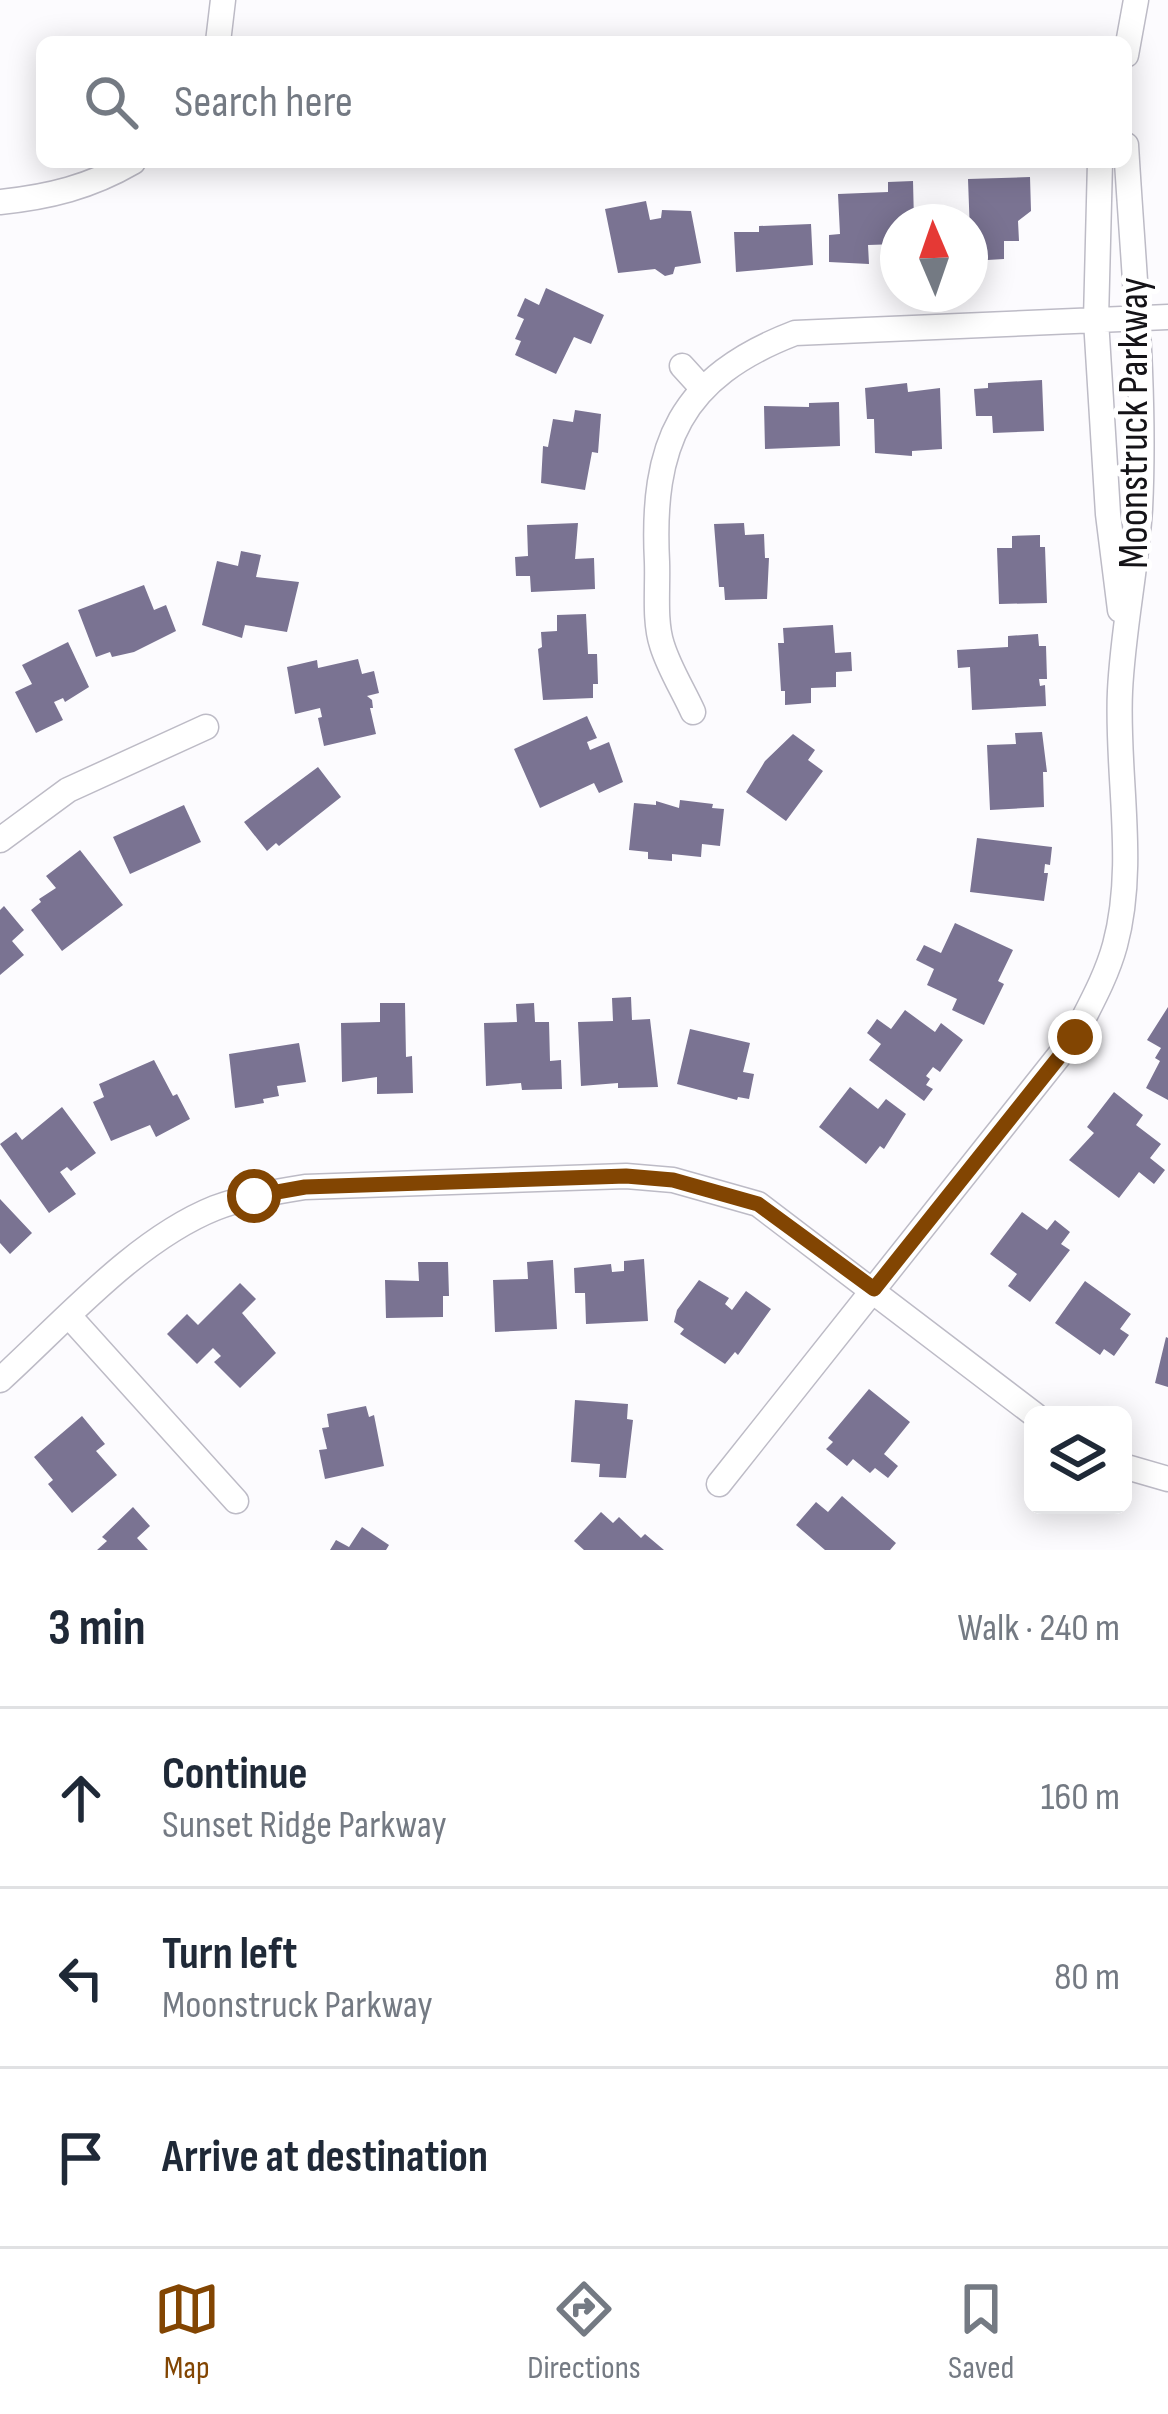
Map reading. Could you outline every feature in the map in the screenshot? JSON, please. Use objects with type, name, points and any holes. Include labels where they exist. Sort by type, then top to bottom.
[{"type":"street","points":[[219,36],[223,0]]},
{"type":"street","points":[[1129,36],[1136,0]]},
{"type":"street","points":[[0,202],[45,197],[96,182],[122,168]]},
{"type":"street","name":"Moonstruck Parkway","points":[[719,1484],[1075,1037],[1115,943],[1124,868],[1119,724],[1123,630],[1140,505],[1101,168]]},
{"type":"street","name":"Moonstruck Parkway","points":[[1123,630],[1108,514],[1125,168]]},
{"type":"street","points":[[693,712],[661,642],[654,514],[668,442],[702,388],[754,349],[795,333],[1168,317]]},
{"type":"street","points":[[682,366],[702,388]]},
{"type":"street","points":[[0,840],[68,790],[206,728]]},
{"type":"street","points":[[0,1380],[142,1252],[213,1209],[305,1187],[603,1176],[673,1180],[758,1204],[1024,1406]]},
{"type":"street","points":[[70,1317],[236,1501]]},
{"type":"street","points":[[1132,1469],[1168,1479]]},
{"type":"building","points":[[1030,177],[1031,211],[1018,221],[1019,241],[1004,241],[1004,259],[988,260],[988,204],[969,204],[968,179]]},
{"type":"building","points":[[913,181],[914,204],[880,204],[880,245],[868,245],[869,264],[829,262],[829,235],[840,234],[838,194],[888,192],[888,182]]},
{"type":"building","points":[[646,201],[650,220],[661,218],[662,210],[691,211],[701,263],[675,267],[673,274],[665,276],[655,269],[618,273],[605,209]]},
{"type":"building","points":[[811,224],[813,265],[736,272],[734,232]]},
{"type":"building","points":[[546,288],[604,315],[591,344],[574,337],[556,374],[515,355],[521,341],[515,339],[524,319],[517,316],[525,298],[539,305]]},
{"type":"building","points":[[1042,380],[1044,431],[993,433],[992,416],[976,416],[974,389],[988,388],[988,383]]},
{"type":"building","points":[[907,383],[908,392],[940,388],[942,449],[912,451],[912,456],[875,453],[874,419],[867,419],[865,388]]},
{"type":"building","points":[[839,402],[840,446],[765,449],[764,406]]},
{"type":"building","points":[[575,410],[601,414],[598,453],[592,452],[585,490],[541,483],[543,446],[548,447],[553,419],[573,422]]},
{"type":"building","points":[[578,523],[575,559],[594,558],[595,589],[531,592],[530,576],[516,576],[515,557],[528,556],[527,525]]},
{"type":"building","points":[[744,523],[745,535],[764,534],[765,558],[769,558],[767,599],[725,600],[724,587],[719,587],[714,524]]},
{"type":"building","points":[[1040,535],[1040,547],[1045,547],[1047,603],[999,604],[997,548],[1012,548],[1012,536]]},
{"type":"building","points":[[241,551],[261,555],[256,577],[299,582],[287,632],[245,625],[242,638],[202,625],[217,561],[238,566]]},
{"type":"building","points":[[144,585],[154,610],[166,605],[176,631],[134,652],[96,657],[78,610]]},
{"type":"building","points":[[586,614],[588,654],[597,654],[598,684],[593,684],[593,698],[543,700],[541,632],[557,631],[557,615]]},
{"type":"building","points":[[833,625],[835,653],[851,652],[852,671],[836,672],[836,687],[811,688],[811,703],[785,705],[778,643],[784,643],[783,628]]},
{"type":"building","points":[[1038,634],[1039,646],[1046,646],[1047,679],[1039,679],[1040,686],[1045,685],[1046,706],[972,710],[970,667],[958,668],[957,650],[1008,647],[1008,636]]},
{"type":"building","points":[[68,642],[89,687],[65,702],[63,698],[54,702],[63,720],[36,733],[15,692],[32,684],[22,665]]},
{"type":"building","points":[[358,659],[362,674],[374,671],[379,693],[367,696],[372,700],[376,734],[324,746],[320,708],[295,714],[287,667],[317,660],[318,668]]},
{"type":"building","points":[[587,716],[597,738],[587,742],[590,750],[609,742],[623,782],[599,793],[594,783],[540,808],[514,749]]},
{"type":"building","points":[[1042,732],[1047,772],[1043,772],[1044,807],[990,810],[987,745],[1016,744],[1015,733]]},
{"type":"building","points":[[793,734],[815,750],[808,760],[823,771],[786,821],[746,792],[765,761]]},
{"type":"building","points":[[318,767],[341,797],[267,851],[244,822]]},
{"type":"building","points":[[680,800],[724,809],[720,846],[702,844],[701,857],[672,854],[672,861],[648,859],[648,852],[629,850],[634,803],[656,805],[656,801],[679,808]]},
{"type":"building","points":[[184,805],[201,842],[130,874],[113,837]]},
{"type":"building","points":[[977,838],[1052,847],[1050,865],[1045,864],[1044,901],[970,892]]},
{"type":"building","points":[[80,850],[123,905],[62,951],[31,910],[56,888],[46,876]]},
{"type":"building","points":[[4,906],[24,930],[12,941],[24,955],[0,975],[0,910]]},
{"type":"building","points":[[955,923],[1013,950],[998,981],[1004,984],[984,1025],[952,1010],[957,999],[927,985],[934,969],[916,960],[924,945],[941,953]]},
{"type":"building","points":[[631,997],[632,1020],[650,1019],[658,1087],[581,1086],[578,1022],[613,1021],[612,998]]},
{"type":"building","points":[[380,1003],[405,1003],[406,1057],[412,1056],[413,1093],[377,1094],[377,1077],[342,1082],[341,1023],[380,1022]]},
{"type":"building","points":[[534,1003],[535,1022],[549,1022],[550,1061],[561,1060],[562,1089],[522,1090],[521,1083],[486,1086],[484,1023],[517,1022],[516,1004]]},
{"type":"building","points":[[1168,1007],[1168,1100],[1146,1088],[1160,1061],[1155,1058],[1161,1048],[1147,1040]]},
{"type":"building","points":[[905,1010],[935,1032],[941,1023],[963,1040],[940,1072],[933,1067],[926,1076],[930,1079],[926,1085],[933,1089],[924,1101],[869,1060],[881,1044],[867,1033],[877,1019],[891,1029]]},
{"type":"building","points":[[690,1029],[750,1043],[743,1072],[754,1074],[749,1099],[677,1084]]},
{"type":"building","points":[[299,1043],[306,1082],[277,1086],[279,1096],[235,1108],[229,1054]]},
{"type":"building","points":[[154,1060],[190,1119],[156,1137],[150,1125],[111,1141],[93,1102],[104,1097],[99,1084]]},
{"type":"building","points":[[850,1087],[878,1109],[886,1099],[906,1114],[884,1149],[880,1146],[866,1164],[819,1127]]},
{"type":"building","points":[[1114,1092],[1143,1115],[1136,1125],[1161,1144],[1150,1158],[1165,1170],[1154,1184],[1139,1172],[1119,1198],[1069,1160],[1094,1133],[1087,1127]]},
{"type":"building","points":[[62,1107],[96,1153],[71,1171],[67,1167],[60,1172],[76,1194],[49,1213],[0,1144],[16,1132],[22,1140]]},
{"type":"building","points":[[0,1199],[32,1233],[10,1254],[0,1243]]},
{"type":"building","points":[[1022,1212],[1047,1230],[1055,1220],[1070,1232],[1061,1244],[1070,1250],[1030,1302],[1008,1286],[1017,1274],[990,1254]]},
{"type":"building","points":[[644,1259],[648,1321],[586,1324],[585,1293],[575,1293],[574,1268],[611,1264],[612,1272],[624,1271],[624,1261]]},
{"type":"building","points":[[553,1260],[557,1329],[495,1332],[493,1280],[528,1279],[527,1262]]},
{"type":"building","points":[[418,1262],[448,1262],[449,1296],[443,1296],[443,1317],[386,1318],[385,1280],[419,1281]]},
{"type":"building","points":[[699,1280],[729,1298],[725,1304],[732,1310],[746,1291],[771,1309],[738,1355],[735,1352],[725,1364],[680,1334],[684,1329],[674,1322]]},
{"type":"building","points":[[1085,1281],[1131,1314],[1120,1329],[1129,1335],[1114,1356],[1104,1349],[1100,1355],[1055,1323]]},
{"type":"building","points":[[240,1283],[256,1299],[242,1313],[276,1353],[240,1388],[214,1362],[221,1356],[213,1348],[197,1364],[167,1334],[187,1314],[198,1325]]},
{"type":"building","points":[[1168,1338],[1168,1387],[1155,1383]]},
{"type":"building","points":[[869,1389],[910,1422],[884,1454],[898,1466],[888,1478],[875,1468],[870,1473],[853,1459],[847,1466],[826,1449],[833,1442],[828,1438]]},
{"type":"building","points":[[575,1400],[628,1404],[627,1419],[633,1420],[626,1478],[599,1477],[600,1464],[571,1462]]},
{"type":"building","points":[[366,1406],[369,1417],[374,1415],[384,1466],[325,1479],[319,1450],[327,1449],[322,1428],[329,1427],[327,1414]]},
{"type":"building","points":[[82,1416],[105,1444],[96,1451],[117,1475],[72,1513],[34,1457]]},
{"type":"building","points":[[842,1496],[896,1543],[890,1550],[825,1550],[796,1525],[816,1502],[828,1512]]},
{"type":"building","points":[[133,1507],[150,1526],[137,1538],[148,1550],[97,1550],[107,1541],[102,1537]]},
{"type":"building","points":[[601,1512],[613,1523],[619,1517],[641,1538],[645,1534],[664,1550],[584,1550],[574,1541]]},
{"type":"building","points":[[362,1527],[389,1545],[386,1550],[330,1550],[336,1540],[349,1547]]},
{"type":"route","points":[[254,1196],[305,1187],[626,1176],[673,1180],[758,1204],[874,1289],[1075,1037]]}]
